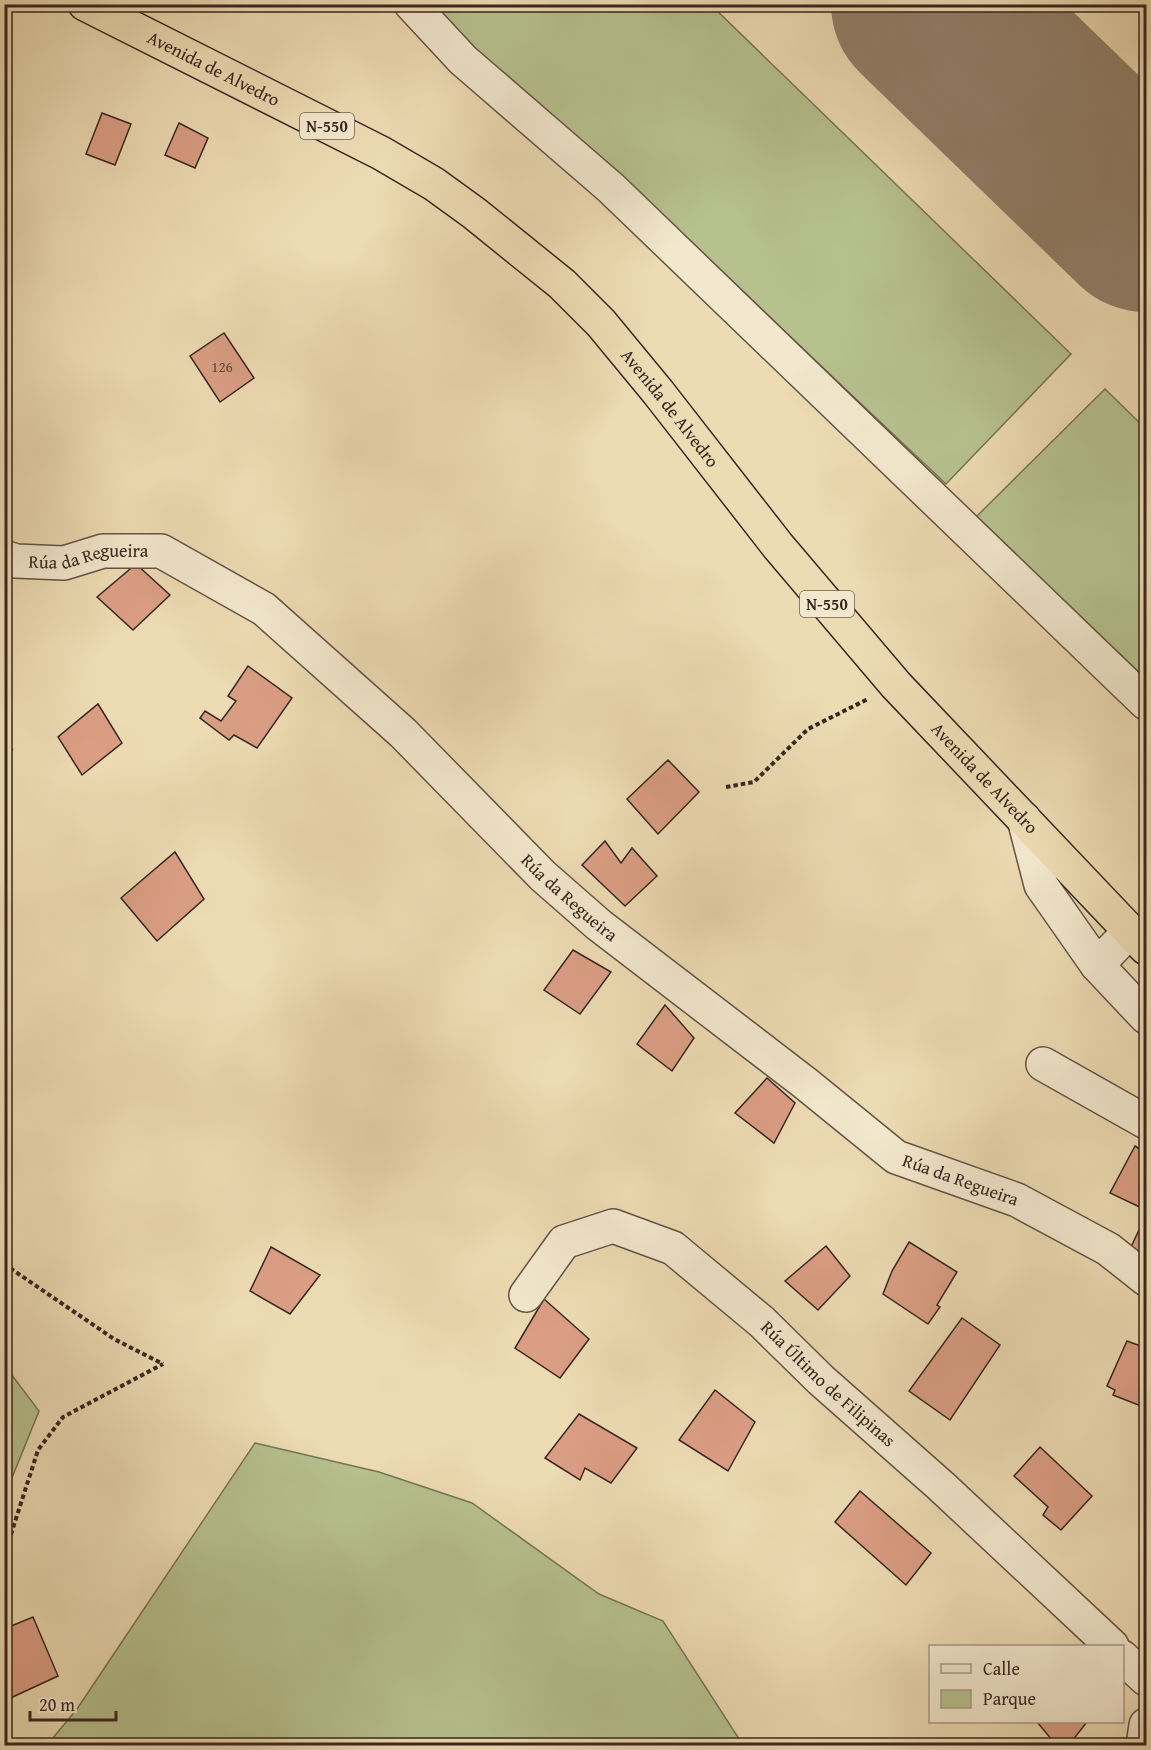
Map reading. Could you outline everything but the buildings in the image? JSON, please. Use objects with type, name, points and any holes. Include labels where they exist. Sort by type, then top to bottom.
[{"type":"highway","name":"Avenida de Alvedro","points":[[85,4],[381,153],[434,184],[562,284],[600,323],[651,384],[778,546],[896,685],[1138,940]]},
{"type":"street","points":[[411,4],[464,60],[620,196],[1146,703]]},
{"type":"street","name":"Rúa da Regueira","points":[[4,557],[16,561],[63,564],[103,551],[161,551],[264,609],[404,734],[543,876],[599,925],[805,1083],[896,1157],[1017,1200],[1108,1249],[1146,1279]]},
{"type":"street","points":[[1024,819],[1041,885],[1097,965],[1146,1017]]},
{"type":"street","points":[[1097,965],[1138,940]]},
{"type":"street","points":[[1043,1064],[1146,1122]]},
{"type":"street","name":"Rúa Último de Filipinas","points":[[526,1295],[564,1242],[613,1226],[673,1248],[762,1322],[1110,1645]]},
{"type":"street","points":[[1124,1659],[1146,1679]]},
{"type":"street","points":[[1143,1746],[1146,1725]]},
{"type":"path","points":[[726,787],[754,782],[808,729],[896,685]]},
{"type":"path","points":[[4,744],[12,751]]},
{"type":"path","points":[[4,1264],[114,1339],[164,1364],[63,1417],[38,1450],[4,1556]]},
{"type":"green space","points":[[432,5],[711,5],[1071,354],[946,484],[659,213],[483,60]]},
{"type":"green space","points":[[1105,389],[1146,429],[1146,680],[976,517]]},
{"type":"green space","points":[[5,1366],[39,1411],[5,1495]]},
{"type":"green space","points":[[255,1443],[379,1472],[472,1503],[599,1594],[663,1621],[743,1745],[47,1745],[77,1709]]},
{"type":"runway","points":[[927,4],[1146,216]]}]
